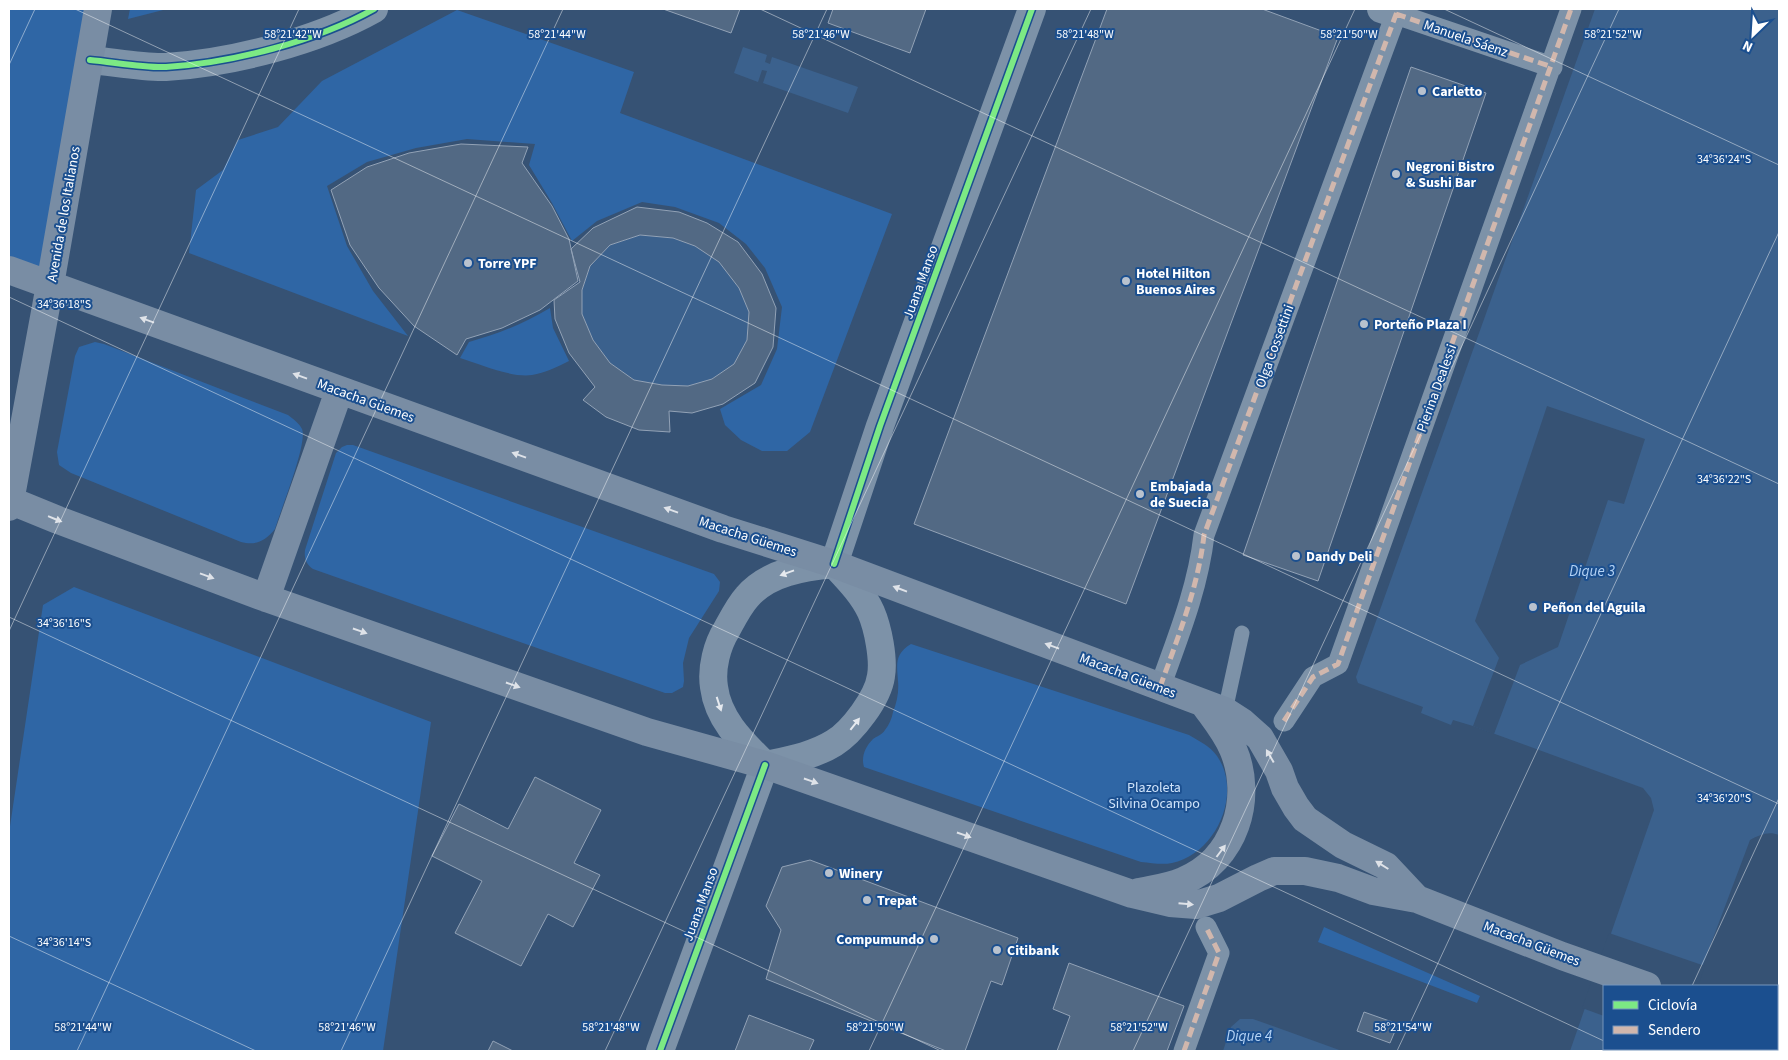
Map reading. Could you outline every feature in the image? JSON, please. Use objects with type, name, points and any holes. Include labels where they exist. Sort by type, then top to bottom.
[{"type":"main road","name":"Avenida de los Italianos","points":[[9,502],[50,284],[98,9]]},
{"type":"main road","name":"Macacha Güemes","points":[[9,270],[723,529],[834,564],[1214,707],[1242,722],[1260,738],[1279,771],[1285,788],[1305,819],[1343,845],[1386,866],[1417,899]]},
{"type":"main road","points":[[266,598],[339,390]]},
{"type":"main road","name":"Macacha Güemes","points":[[9,502],[266,598],[647,732],[765,765],[1132,894],[1170,903],[1196,905],[1219,898],[1274,871],[1305,871],[1338,878],[1374,891],[1417,899],[1562,956],[1644,985]]},
{"type":"main road","points":[[1132,894],[1183,881],[1196,874],[1221,853],[1231,836],[1239,816],[1243,790],[1233,749],[1214,707]]},
{"type":"street","points":[[90,60],[164,67],[238,56],[314,37],[350,22],[374,9]]},
{"type":"street","name":"Juana Manso","points":[[834,564],[880,426],[1032,9]]},
{"type":"street","name":"Pierina Dealessi","points":[[1284,721],[1313,677],[1338,664],[1552,67],[1571,9]]},
{"type":"street","name":"Manuela Sáenz","points":[[1392,11],[1552,67]]},
{"type":"street","name":"Olga Cossettini","points":[[1160,687],[1194,588],[1201,560],[1204,535],[1392,11]]},
{"type":"street","points":[[834,564],[851,582],[871,611],[878,631],[881,676],[872,698],[862,715],[849,731],[834,743],[795,759],[765,765],[733,732],[722,712],[714,688],[714,667],[721,640],[748,596],[763,584],[782,574],[806,566],[834,564]]},
{"type":"street","name":"Juana Manso","points":[[660,1051],[765,765]]},
{"type":"street","points":[[1184,1051],[1220,953],[1206,926]]},
{"type":"lane","points":[[1214,707],[1242,633]]},
{"type":"green space","points":[[9,9],[98,9],[50,285],[9,270]]},
{"type":"green space","points":[[130,9],[167,9],[128,19]]},
{"type":"green space","points":[[457,10],[634,72],[620,113],[892,214],[810,432],[787,451],[762,451],[741,440],[725,425],[720,409],[761,385],[777,349],[782,307],[765,268],[746,244],[719,223],[675,207],[642,202],[597,221],[572,241],[529,165],[535,144],[467,139],[416,148],[367,162],[327,186],[347,246],[373,291],[408,336],[189,253],[196,190],[223,170],[238,140],[278,127],[322,81]]},
{"type":"green space","points":[[550,308],[553,328],[569,361],[542,373],[524,375],[505,373],[460,358],[469,342],[510,328]]},
{"type":"green space","points":[[95,342],[288,415],[296,421],[302,429],[301,448],[293,478],[275,529],[268,537],[256,543],[241,542],[71,473],[59,465],[57,452],[75,356],[79,347]]},
{"type":"green space","points":[[347,445],[353,445],[714,574],[720,582],[719,591],[689,638],[683,663],[683,687],[672,693],[665,693],[313,569],[306,561],[305,550],[336,453]]},
{"type":"green space","points":[[74,587],[431,722],[383,1051],[9,1051],[9,833],[43,605]]},
{"type":"green space","name":"Plazoleta Silvina Ocampo","points":[[911,644],[1189,735],[1211,749],[1217,756],[1224,771],[1227,787],[1226,804],[1221,820],[1212,835],[1201,848],[1188,857],[1168,864],[1141,862],[864,767],[863,756],[868,745],[873,739],[884,732],[891,719],[898,693],[897,665],[899,656]]},
{"type":"green space","points":[[1324,927],[1480,996],[1477,1003],[1318,942]]},
{"type":"water","name":"Dique 3","points":[[1595,9],[1779,9],[1779,835],[1761,835],[1750,840],[1695,985],[1603,985],[1603,1050],[1671,1051],[1570,1051],[1654,810],[1651,798],[1643,788],[1473,726],[1453,720],[1451,725],[1421,713],[1423,707],[1358,683],[1356,677]]},
{"type":"water","points":[[743,47],[767,55],[765,62],[770,64],[772,57],[858,87],[848,113],[763,83],[767,71],[762,70],[758,82],[734,73]]},
{"type":"water","points":[[640,235],[673,238],[695,246],[719,262],[739,288],[749,312],[747,340],[734,364],[712,379],[688,386],[662,385],[634,380],[610,363],[593,340],[582,314],[582,290],[590,266],[610,245]]},
{"type":"water","name":"Dique 4","points":[[1240,1019],[1253,1019],[1342,1051],[1223,1051],[1231,1027]]},
{"type":"pier","points":[[1547,406],[1645,439],[1624,504],[1608,500],[1558,647],[1520,665],[1494,734],[1473,726],[1499,658],[1475,621]]},
{"type":"pier","points":[[1609,933],[1705,966],[1698,985],[1603,985],[1603,1016],[1582,1008]]},
{"type":"building","points":[[663,9],[740,9],[731,33]]},
{"type":"building","points":[[833,9],[926,9],[910,53],[828,23]]},
{"type":"building","name":"Hotel Hilton Buenos Aires","points":[[1107,9],[1262,9],[1338,37],[1126,604],[914,524]]},
{"type":"building","name":"Porteño Plaza I","points":[[1411,67],[1486,93],[1318,581],[1243,555]]},
{"type":"building","name":"Torre YPF","points":[[461,144],[528,147],[522,163],[552,206],[569,239],[578,281],[540,310],[502,328],[466,339],[457,355],[414,326],[379,288],[350,245],[331,190],[367,167],[409,153]]},
{"type":"building","points":[[637,207],[679,212],[707,223],[738,242],[762,274],[776,308],[773,347],[755,383],[723,404],[692,413],[669,411],[670,432],[639,430],[606,417],[583,400],[595,387],[569,353],[555,319],[554,300],[580,282],[571,249],[593,228]],"holes":[[[640,235],[673,238],[695,246],[719,262],[739,288],[749,312],[747,340],[734,364],[712,379],[688,386],[662,385],[634,380],[610,363],[593,340],[582,314],[582,290],[590,266],[610,245]]]},
{"type":"building","points":[[535,777],[601,810],[574,863],[600,875],[573,927],[548,914],[521,966],[455,933],[482,881],[432,856],[459,804],[508,829]]},
{"type":"building","points":[[810,860],[1018,938],[1002,985],[991,981],[965,1051],[946,1051],[766,979],[781,930],[766,906],[782,867]]},
{"type":"building","points":[[1069,963],[1184,1006],[1167,1051],[1057,1051],[1070,1016],[1053,1009]]},
{"type":"building","points":[[1364,1012],[1398,1024],[1390,1043],[1357,1031]]},
{"type":"building","points":[[749,1015],[814,1040],[809,1051],[735,1051]]},
{"type":"building","points":[[493,1041],[513,1051],[488,1051]]},
{"type":"marked path","points":[[1160,687],[1192,593],[1204,535],[1398,9]]},
{"type":"marked path","points":[[1284,721],[1313,677],[1338,664],[1571,9]]},
{"type":"marked path","points":[[1396,14],[1552,67]]},
{"type":"marked path","points":[[1184,1051],[1219,953],[1206,927]]},
{"type":"cycle path","points":[[90,60],[157,67],[218,61],[301,40],[351,21],[374,9]]},
{"type":"cycle path","points":[[834,564],[880,426],[1032,9]]},
{"type":"cycle path","points":[[660,1051],[765,765]]},
{"type":"place","name":"Carletto","points":[[1422,91]]},
{"type":"place","name":"Negroni Bistro & Sushi Bar","points":[[1396,174]]},
{"type":"place","name":"Torre YPF","points":[[468,263]]},
{"type":"place","name":"Hotel Hilton Buenos Aires","points":[[1126,281]]},
{"type":"place","name":"Porteño Plaza I","points":[[1364,324]]},
{"type":"place","name":"Embajada de Suecia","points":[[1140,494]]},
{"type":"place","name":"Dandy Deli","points":[[1296,556]]},
{"type":"place","name":"Peñon del Aguila","points":[[1533,607]]},
{"type":"place","name":"Winery","points":[[829,873]]},
{"type":"place","name":"Trepat","points":[[867,900]]},
{"type":"place","name":"Compumundo","points":[[934,939]]},
{"type":"place","name":"Citibank","points":[[997,950]]}]
